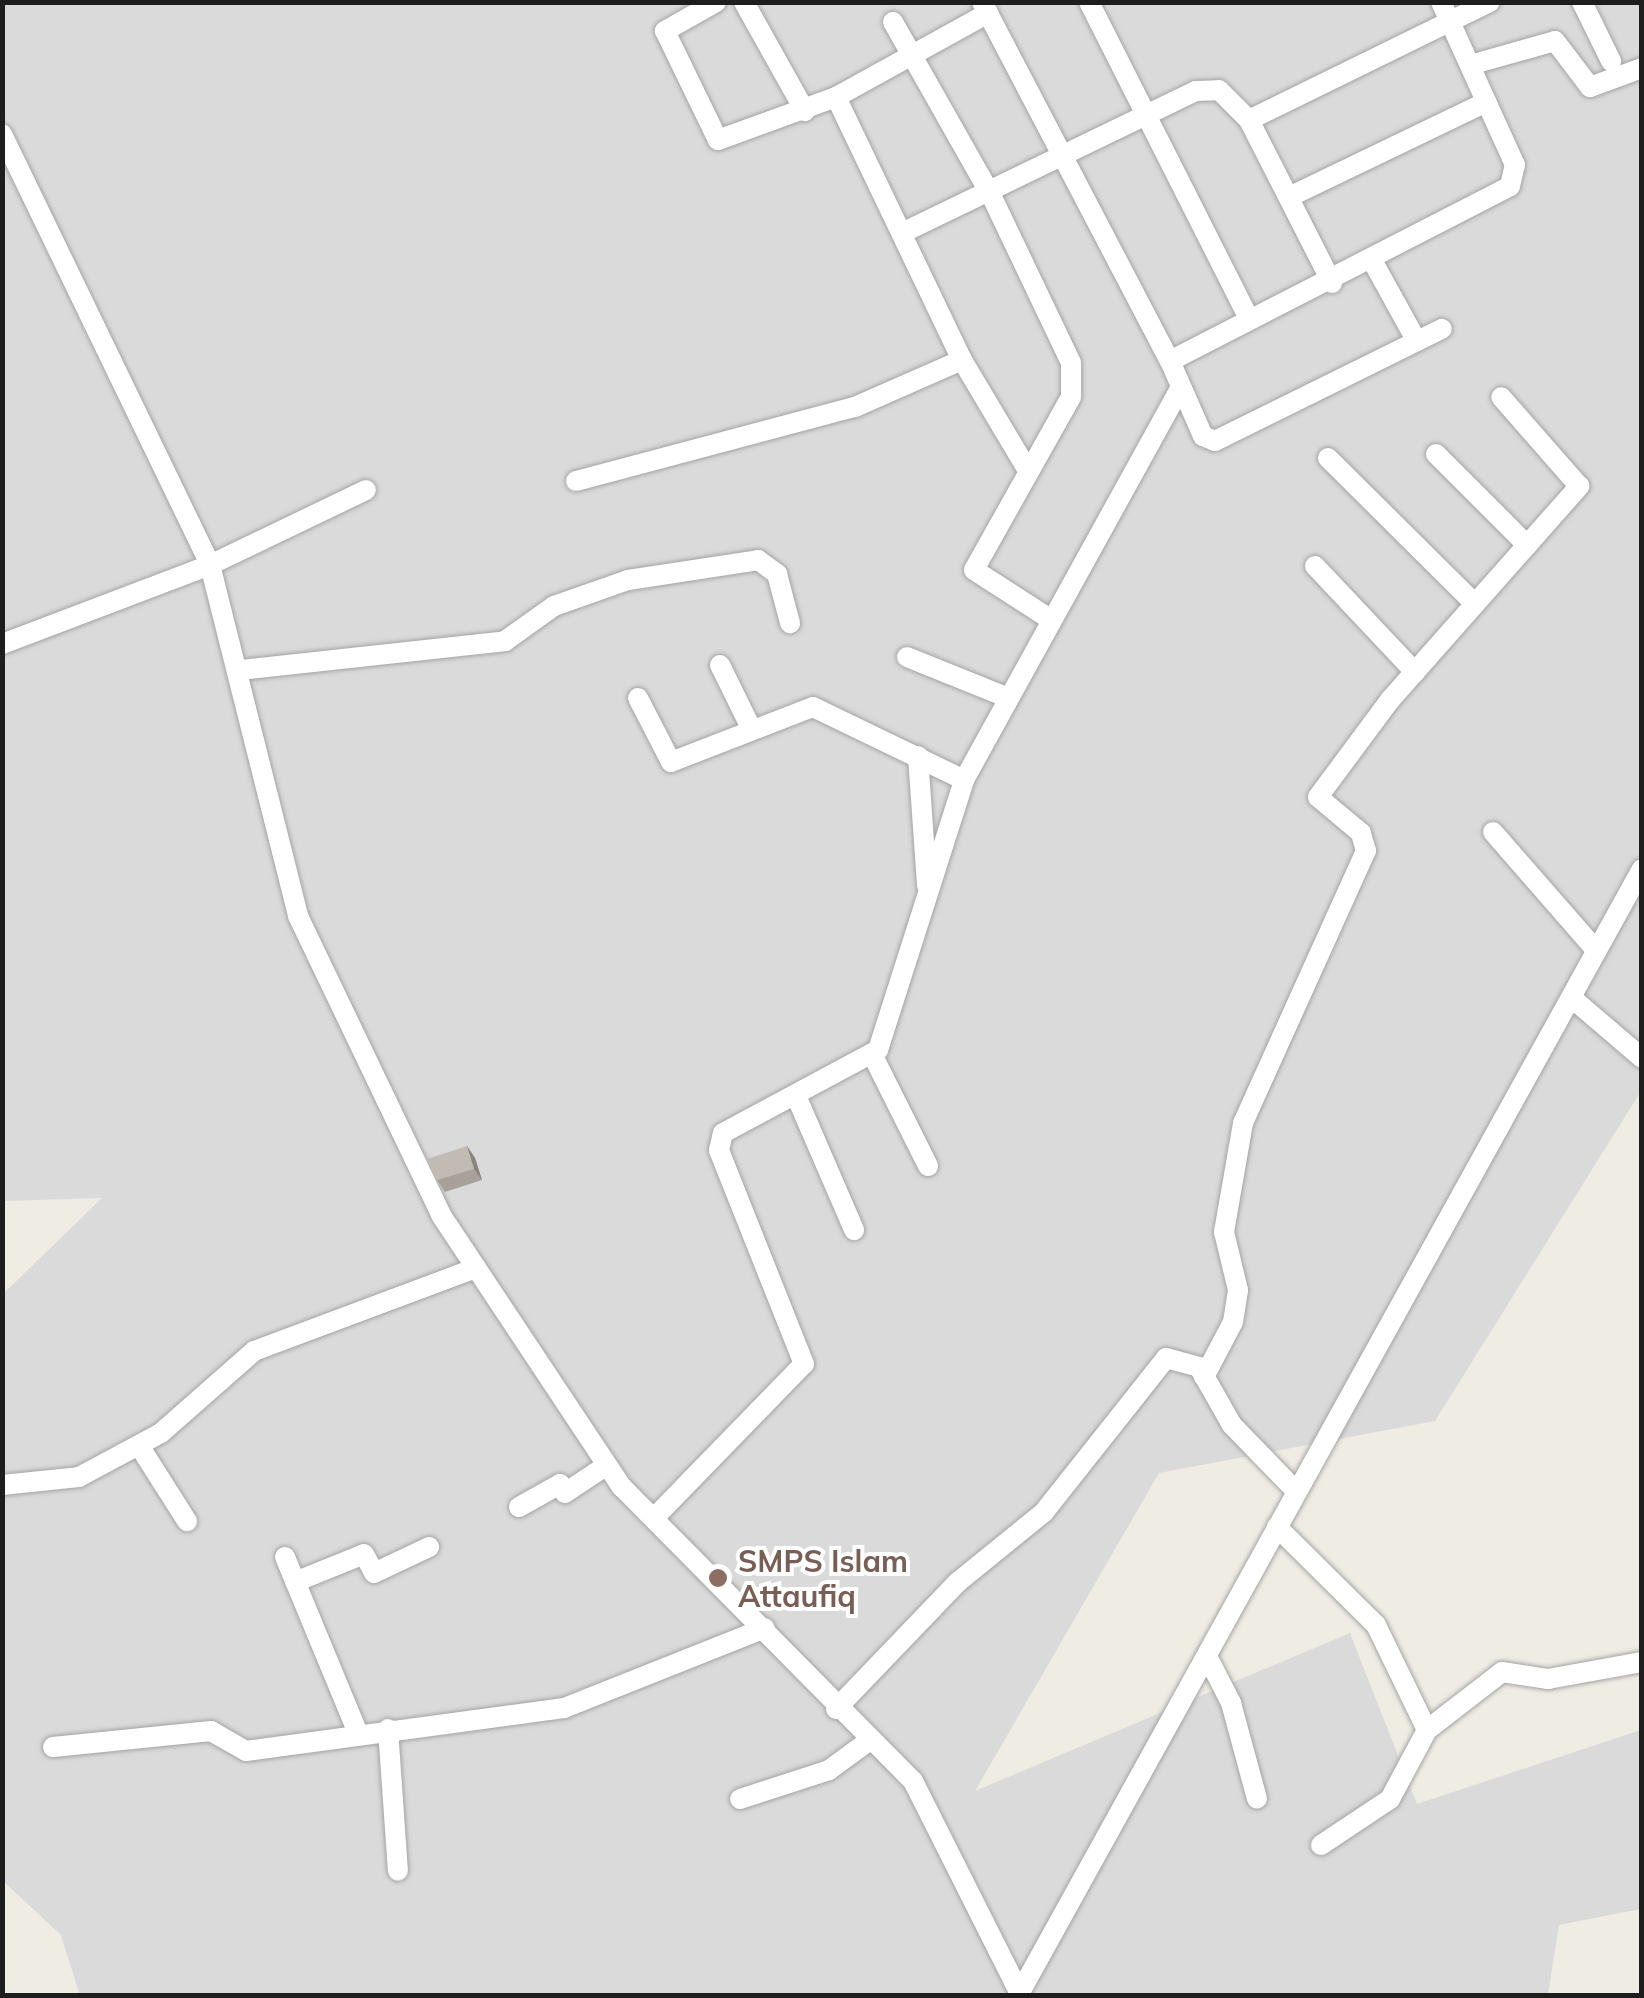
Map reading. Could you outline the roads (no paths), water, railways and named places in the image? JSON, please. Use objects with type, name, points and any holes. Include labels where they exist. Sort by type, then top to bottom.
[{"type":"street","points":[[716,2],[665,31],[708,136],[732,140],[836,97],[985,8],[1170,360],[1203,436],[1215,440],[1442,330]]},
{"type":"street","points":[[744,2],[806,111]]},
{"type":"street","points":[[1090,2],[1249,319]]},
{"type":"street","points":[[1170,360],[1249,319],[1332,283],[1510,186],[1515,165],[1486,102],[1483,61],[1452,23],[1441,2]]},
{"type":"street","points":[[1249,120],[1490,2]]},
{"type":"street","points":[[1582,2],[1612,62]]},
{"type":"street","points":[[893,22],[992,195],[1075,384],[1027,469],[975,576],[1050,619]]},
{"type":"street","points":[[1483,61],[1560,43],[1590,87],[1642,68]]},
{"type":"street","points":[[904,232],[992,195],[1196,91],[1219,90],[1249,120],[1332,283]]},
{"type":"street","points":[[836,97],[962,360],[1027,469]]},
{"type":"street","points":[[1289,197],[1486,102]]},
{"type":"street","points":[[2,134],[210,565],[240,670],[298,916],[330,1000],[476,1268],[607,1465],[654,1518],[765,1628],[836,1709],[870,1740],[938,1821],[1020,1994]]},
{"type":"street","points":[[1373,262],[1416,340]]},
{"type":"street","points":[[576,481],[855,407],[962,360]]},
{"type":"street","points":[[654,1518],[804,1364],[719,1150],[732,1125],[797,1098],[872,1056],[928,898],[964,780],[1006,697],[1180,390]]},
{"type":"street","points":[[1204,1378],[1233,1322],[1238,1290],[1224,1232],[1243,1123],[1366,851],[1362,833],[1318,796],[1415,672],[1579,486],[1501,397]]},
{"type":"street","points":[[1436,454],[1527,545]]},
{"type":"street","points":[[1328,458],[1475,604]]},
{"type":"street","points":[[2,644],[210,565],[366,490]]},
{"type":"street","points":[[240,670],[505,641],[554,606],[628,580],[758,560],[777,574],[790,624]]},
{"type":"street","points":[[1314,566],[1415,672]]},
{"type":"street","points":[[907,658],[1006,697]]},
{"type":"street","points":[[720,666],[752,730]]},
{"type":"street","points":[[638,698],[671,762],[752,730],[827,708],[964,780]]},
{"type":"street","points":[[918,756],[928,898]]},
{"type":"street","points":[[1493,832],[1596,950]]},
{"type":"street","points":[[1020,1994],[1208,1658],[1295,1490],[1573,999],[1642,869]]},
{"type":"street","points":[[1573,999],[1642,1058]]},
{"type":"street","points":[[872,1056],[928,1166]]},
{"type":"street","points":[[797,1098],[854,1230]]},
{"type":"street","points":[[2,1485],[79,1476],[140,1447],[254,1350],[476,1268]]},
{"type":"street","points":[[836,1709],[958,1582],[1044,1512],[1110,1438],[1158,1365],[1174,1354],[1204,1378],[1232,1425],[1295,1490]]},
{"type":"street","points":[[140,1447],[188,1521]]},
{"type":"street","points":[[519,1507],[560,1484],[565,1494],[607,1465]]},
{"type":"street","points":[[1278,1527],[1376,1625],[1427,1730]]},
{"type":"street","points":[[295,1582],[364,1554],[374,1574],[429,1547]]},
{"type":"street","points":[[285,1558],[358,1733]]},
{"type":"street","points":[[53,1747],[211,1731],[246,1750],[585,1703],[765,1628]]},
{"type":"street","points":[[1208,1658],[1231,1703],[1257,1799]]},
{"type":"street","points":[[1321,1845],[1390,1798],[1427,1730],[1502,1672],[1548,1679],[1642,1662]]},
{"type":"street","points":[[388,1730],[398,1871]]},
{"type":"street","points":[[740,1798],[829,1770],[870,1740]]},
{"type":"place","name":"SMPS Islam Attaufiq","points":[[718,1578]]}]
